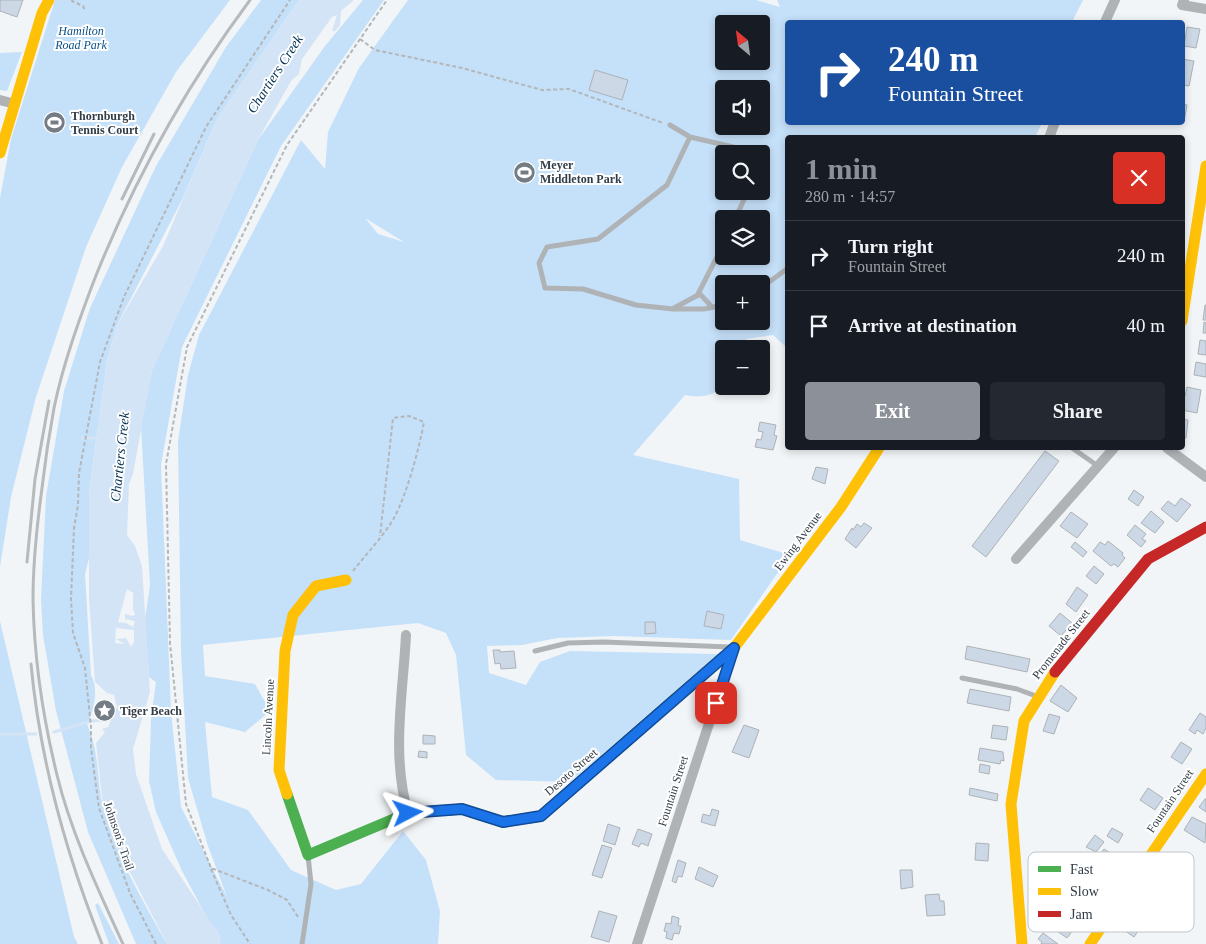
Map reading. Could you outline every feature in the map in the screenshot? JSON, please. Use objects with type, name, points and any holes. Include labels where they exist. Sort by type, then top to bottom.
[{"type":"street","points":[[0,153],[42,13],[49,0]]},
{"type":"street","points":[[1106,20],[1115,0]]},
{"type":"street","points":[[1184,0],[1182,5],[1206,9]]},
{"type":"street","points":[[0,100],[15,104]]},
{"type":"street","points":[[1185,302],[1206,166]]},
{"type":"street","name":"Ewing Avenue","points":[[734,648],[841,507],[878,450]]},
{"type":"street","points":[[1016,559],[1112,450]]},
{"type":"street","points":[[1170,450],[1206,477]]},
{"type":"street","name":"Promenade Street","points":[[1022,944],[1012,804],[1024,722],[1054,672],[1148,559],[1206,527]]},
{"type":"street","name":"Lincoln Avenue","points":[[308,855],[279,770],[287,642],[293,615],[316,586],[346,580]]},
{"type":"street","points":[[406,635],[398,752],[402,792],[408,813]]},
{"type":"street","name":"Desoto Street","points":[[308,855],[408,813],[462,809],[503,822],[541,816],[734,648]]},
{"type":"street","name":"Fountain Street","points":[[637,944],[734,648]]},
{"type":"street","name":"Fountain Street","points":[[1153,852],[1206,774]]},
{"type":"street","name":"Fountain Street","points":[[1090,944],[1098,932]]},
{"type":"lane","points":[[670,125],[690,137],[725,145]]},
{"type":"lane","points":[[690,137],[667,185],[598,239],[547,247],[540,263],[545,288],[583,289],[636,305],[673,309],[715,306]]},
{"type":"lane","points":[[697,296],[715,261]]},
{"type":"lane","points":[[770,281],[785,270]]},
{"type":"lane","points":[[673,309],[700,294],[712,307]]},
{"type":"lane","points":[[1075,450],[1098,466]]},
{"type":"lane","points":[[535,651],[568,643],[604,642],[734,648]]},
{"type":"lane","points":[[962,678],[1017,689],[1038,697]]},
{"type":"lane","points":[[302,944],[311,884],[308,855]]},
{"type":"path","points":[[73,0],[72,2],[83,6],[85,10]]},
{"type":"path","name":"Johnson's Trail","points":[[156,944],[130,893],[99,808],[90,748],[91,727],[85,668],[73,633],[71,599],[74,528],[78,505],[79,473],[100,362],[124,297],[206,127],[290,0]]},
{"type":"path","points":[[250,944],[231,915],[186,804],[170,643],[166,464],[187,347],[287,145],[387,0]]},
{"type":"path","points":[[360,39],[375,50],[462,68],[542,90],[569,89],[670,125]]},
{"type":"path","points":[[346,580],[394,518],[419,451],[424,422],[408,416],[393,418],[380,536]]},
{"type":"path","points":[[211,868],[268,890],[287,900],[304,925]]},
{"type":"green space","name":"Hamilton Road Park","points":[[55,0],[230,0],[176,72],[122,167],[86,247],[36,397],[11,497],[0,567],[0,198],[11,139]]},
{"type":"green space","points":[[261,0],[299,0],[217,119],[183,198],[117,325],[107,361],[89,492],[89,558],[85,575],[91,675],[95,693],[92,712],[87,724],[94,745],[101,795],[108,824],[130,877],[167,944],[136,944],[88,832],[56,711],[43,635],[41,599],[46,496],[64,391],[90,308],[156,166],[226,47]]},
{"type":"green space","points":[[363,0],[384,0],[281,146],[182,347],[161,465],[171,711],[181,807],[227,897],[208,846],[188,778],[181,652],[178,441],[188,375],[199,335],[301,140],[325,169],[328,132],[359,68],[408,0],[756,0],[780,7],[777,0],[1083,0],[1073,20],[785,20],[785,125],[1041,125],[1036,135],[785,135],[785,346],[773,335],[746,340],[715,340],[715,392],[707,395],[685,395],[633,455],[739,479],[740,540],[790,555],[731,640],[614,636],[557,638],[522,645],[487,646],[489,673],[526,685],[540,662],[570,651],[718,654],[570,782],[496,780],[466,755],[456,655],[446,633],[418,623],[203,645],[205,676],[255,684],[270,711],[245,732],[205,722],[212,797],[248,810],[291,870],[336,890],[361,884],[403,831],[426,860],[440,911],[438,944],[221,944],[219,934],[205,914],[182,871],[156,812],[149,781],[151,719],[156,682],[149,677],[145,619],[150,585],[141,427],[152,370],[258,140],[325,46]],"holes":[[[365,218],[404,242],[378,234]]]},
{"type":"green space","points":[[22,52],[7,91],[0,90],[0,53]]},
{"type":"green space","points":[[0,621],[74,937],[78,944],[0,944]]},
{"type":"green space","points":[[98,903],[119,944],[109,944],[95,905]]},
{"type":"water","name":"Chartiers Creek","points":[[299,0],[354,0],[341,11],[340,25],[335,31],[332,31],[337,15],[332,17],[302,59],[299,74],[291,81],[258,140],[152,370],[133,474],[129,484],[127,535],[135,546],[142,566],[150,692],[133,749],[136,774],[162,849],[219,934],[221,944],[167,944],[117,847],[103,805],[96,743],[105,732],[102,729],[108,727],[117,707],[114,695],[107,693],[95,682],[89,599],[89,492],[107,361],[117,325],[163,246],[217,119]],"holes":[[[127,589],[133,593],[133,609],[135,614],[133,616],[125,614],[125,619],[135,621],[133,627],[126,623],[118,622]],[[116,628],[134,630],[134,642],[131,647],[126,638],[116,639],[125,644],[115,643]]]},
{"type":"building","points":[[0,0],[23,0],[17,17],[0,11]]},
{"type":"building","points":[[1187,27],[1200,29],[1196,48],[1185,46]]},
{"type":"building","points":[[1185,60],[1194,61],[1189,86],[1185,85]]},
{"type":"building","points":[[595,70],[628,80],[622,100],[589,90]]},
{"type":"building","points":[[1205,305],[1206,320],[1203,320]]},
{"type":"building","points":[[1204,322],[1206,323],[1206,333],[1203,333]]},
{"type":"building","points":[[1200,340],[1206,341],[1206,355],[1198,354]]},
{"type":"building","points":[[1196,362],[1206,364],[1206,377],[1194,375]]},
{"type":"building","points":[[1187,387],[1201,390],[1197,413],[1185,411]]},
{"type":"building","points":[[1185,420],[1188,420],[1185,438]]},
{"type":"building","points":[[760,422],[776,425],[774,435],[777,436],[773,450],[755,447],[757,439],[761,440],[763,432],[758,431]]},
{"type":"building","points":[[1045,451],[1059,461],[986,557],[972,546]]},
{"type":"building","points":[[816,467],[828,469],[825,484],[812,479]]},
{"type":"building","points":[[1134,490],[1144,497],[1138,506],[1128,499]]},
{"type":"building","points":[[1181,498],[1191,505],[1177,522],[1161,509],[1168,501],[1175,506]]},
{"type":"building","points":[[1151,511],[1164,522],[1155,533],[1141,523]]},
{"type":"building","points":[[1071,512],[1088,524],[1077,538],[1060,526]]},
{"type":"building","points":[[864,523],[872,528],[856,548],[845,539],[852,528],[853,530],[857,524],[861,527]]},
{"type":"building","points":[[1135,525],[1146,534],[1142,539],[1146,541],[1141,547],[1127,535]]},
{"type":"building","points":[[1108,541],[1123,553],[1122,555],[1125,558],[1118,567],[1114,564],[1111,566],[1093,551],[1100,542],[1105,545]]},
{"type":"building","points":[[1075,542],[1087,552],[1083,557],[1071,547]]},
{"type":"building","points":[[1094,566],[1104,574],[1096,584],[1086,576]]},
{"type":"building","points":[[1077,587],[1088,595],[1076,612],[1066,604]]},
{"type":"building","points":[[707,611],[724,615],[721,629],[704,626]]},
{"type":"building","points":[[1060,613],[1072,623],[1061,636],[1049,626]]},
{"type":"building","points":[[645,622],[655,622],[656,633],[645,634]]},
{"type":"building","points":[[967,646],[1030,659],[1027,672],[965,659]]},
{"type":"building","points":[[493,650],[500,650],[500,652],[514,651],[516,668],[501,669],[500,663],[495,664]]},
{"type":"building","points":[[1061,685],[1077,698],[1068,712],[1050,701]]},
{"type":"building","points":[[970,689],[1011,697],[1009,711],[967,703]]},
{"type":"building","points":[[1200,713],[1206,717],[1206,728],[1203,734],[1197,730],[1195,734],[1189,730]]},
{"type":"building","points":[[1049,714],[1060,717],[1054,734],[1043,731]]},
{"type":"building","points":[[744,725],[759,730],[749,758],[732,752]]},
{"type":"building","points":[[993,725],[1008,727],[1006,740],[991,738]]},
{"type":"building","points":[[423,735],[435,736],[435,744],[423,744]]},
{"type":"building","points":[[1181,742],[1192,749],[1182,764],[1171,757]]},
{"type":"building","points":[[980,748],[1003,752],[1004,761],[1001,760],[1000,764],[978,760]]},
{"type":"building","points":[[419,751],[427,752],[427,758],[418,757]]},
{"type":"building","points":[[980,764],[990,766],[989,774],[979,772]]},
{"type":"building","points":[[970,788],[998,794],[997,801],[969,795]]},
{"type":"building","points":[[1148,788],[1163,798],[1155,810],[1140,800]]},
{"type":"building","points":[[1206,799],[1206,812],[1199,807]]},
{"type":"building","points":[[712,809],[719,811],[715,826],[701,822],[703,814],[710,816]]},
{"type":"building","points":[[1192,817],[1206,824],[1205,843],[1184,830]]},
{"type":"building","points":[[608,824],[620,828],[615,845],[603,841]]},
{"type":"building","points":[[1112,828],[1123,834],[1118,843],[1107,836]]},
{"type":"building","points":[[638,829],[652,834],[648,846],[641,843],[639,847],[632,844]]},
{"type":"building","points":[[1095,835],[1104,842],[1096,852],[1086,847]]},
{"type":"building","points":[[976,843],[989,844],[988,861],[975,860]]},
{"type":"building","points":[[602,845],[612,848],[602,878],[592,875]]},
{"type":"building","points":[[678,860],[686,863],[682,877],[678,876],[676,883],[672,881]]},
{"type":"building","points":[[699,867],[718,876],[713,887],[695,879]]},
{"type":"building","points":[[900,870],[912,870],[913,887],[901,889]]},
{"type":"building","points":[[939,894],[940,901],[944,901],[945,915],[927,916],[925,895]]},
{"type":"building","points":[[599,911],[617,916],[609,942],[591,937]]},
{"type":"building","points":[[672,916],[679,918],[678,926],[681,926],[679,934],[674,933],[672,940],[666,938],[667,932],[664,931],[666,923],[671,924]]},
{"type":"building","points":[[1058,932],[1072,932],[1067,938]]},
{"type":"building","points":[[1127,932],[1137,932],[1134,937]]},
{"type":"building","points":[[1043,933],[1058,944],[1041,944],[1042,942],[1038,939]]},
{"type":"waterway","points":[[82,438],[99,438]]},
{"type":"waterway","points":[[54,732],[91,721],[114,719]]},
{"type":"waterway","points":[[0,734],[36,734]]},
{"type":"railway","points":[[123,944],[86,861],[70,818],[47,732],[37,666],[33,599],[38,516],[44,468],[54,408],[77,326],[95,278],[127,204],[183,99],[250,0]]},
{"type":"railway","points":[[122,199],[154,134]]},
{"type":"railway","points":[[27,562],[35,479],[49,401]]},
{"type":"railway","points":[[31,664],[41,736],[56,807],[77,876],[102,944]]},
{"type":"traffic: fast","points":[[287,794],[308,855],[408,813],[462,809],[503,822],[541,816],[675,699]]},
{"type":"traffic: slow","points":[[0,153],[42,13],[49,0]]},
{"type":"traffic: slow","points":[[1185,302],[1206,166]]},
{"type":"traffic: slow","points":[[675,699],[734,648],[841,507],[878,450]]},
{"type":"traffic: slow","points":[[287,794],[279,770],[285,651],[293,615],[316,586],[346,580]]},
{"type":"traffic: slow","points":[[1022,944],[1011,804],[1024,721],[1055,672]]},
{"type":"traffic: slow","points":[[1153,852],[1206,774]]},
{"type":"traffic: slow","points":[[1090,944],[1098,932]]},
{"type":"traffic: jam","points":[[1055,672],[1148,559],[1206,527]]},
{"type":"place","name":"Thornburgh Tennis Court","points":[[55,123]]},
{"type":"place","name":"Meyer Middleton Park","points":[[524,172]]},
{"type":"place","name":"Tiger Beach","points":[[104,711]]},
{"type":"route","points":[[408,813],[462,809],[503,822],[541,816],[734,648],[716,703]]}]
